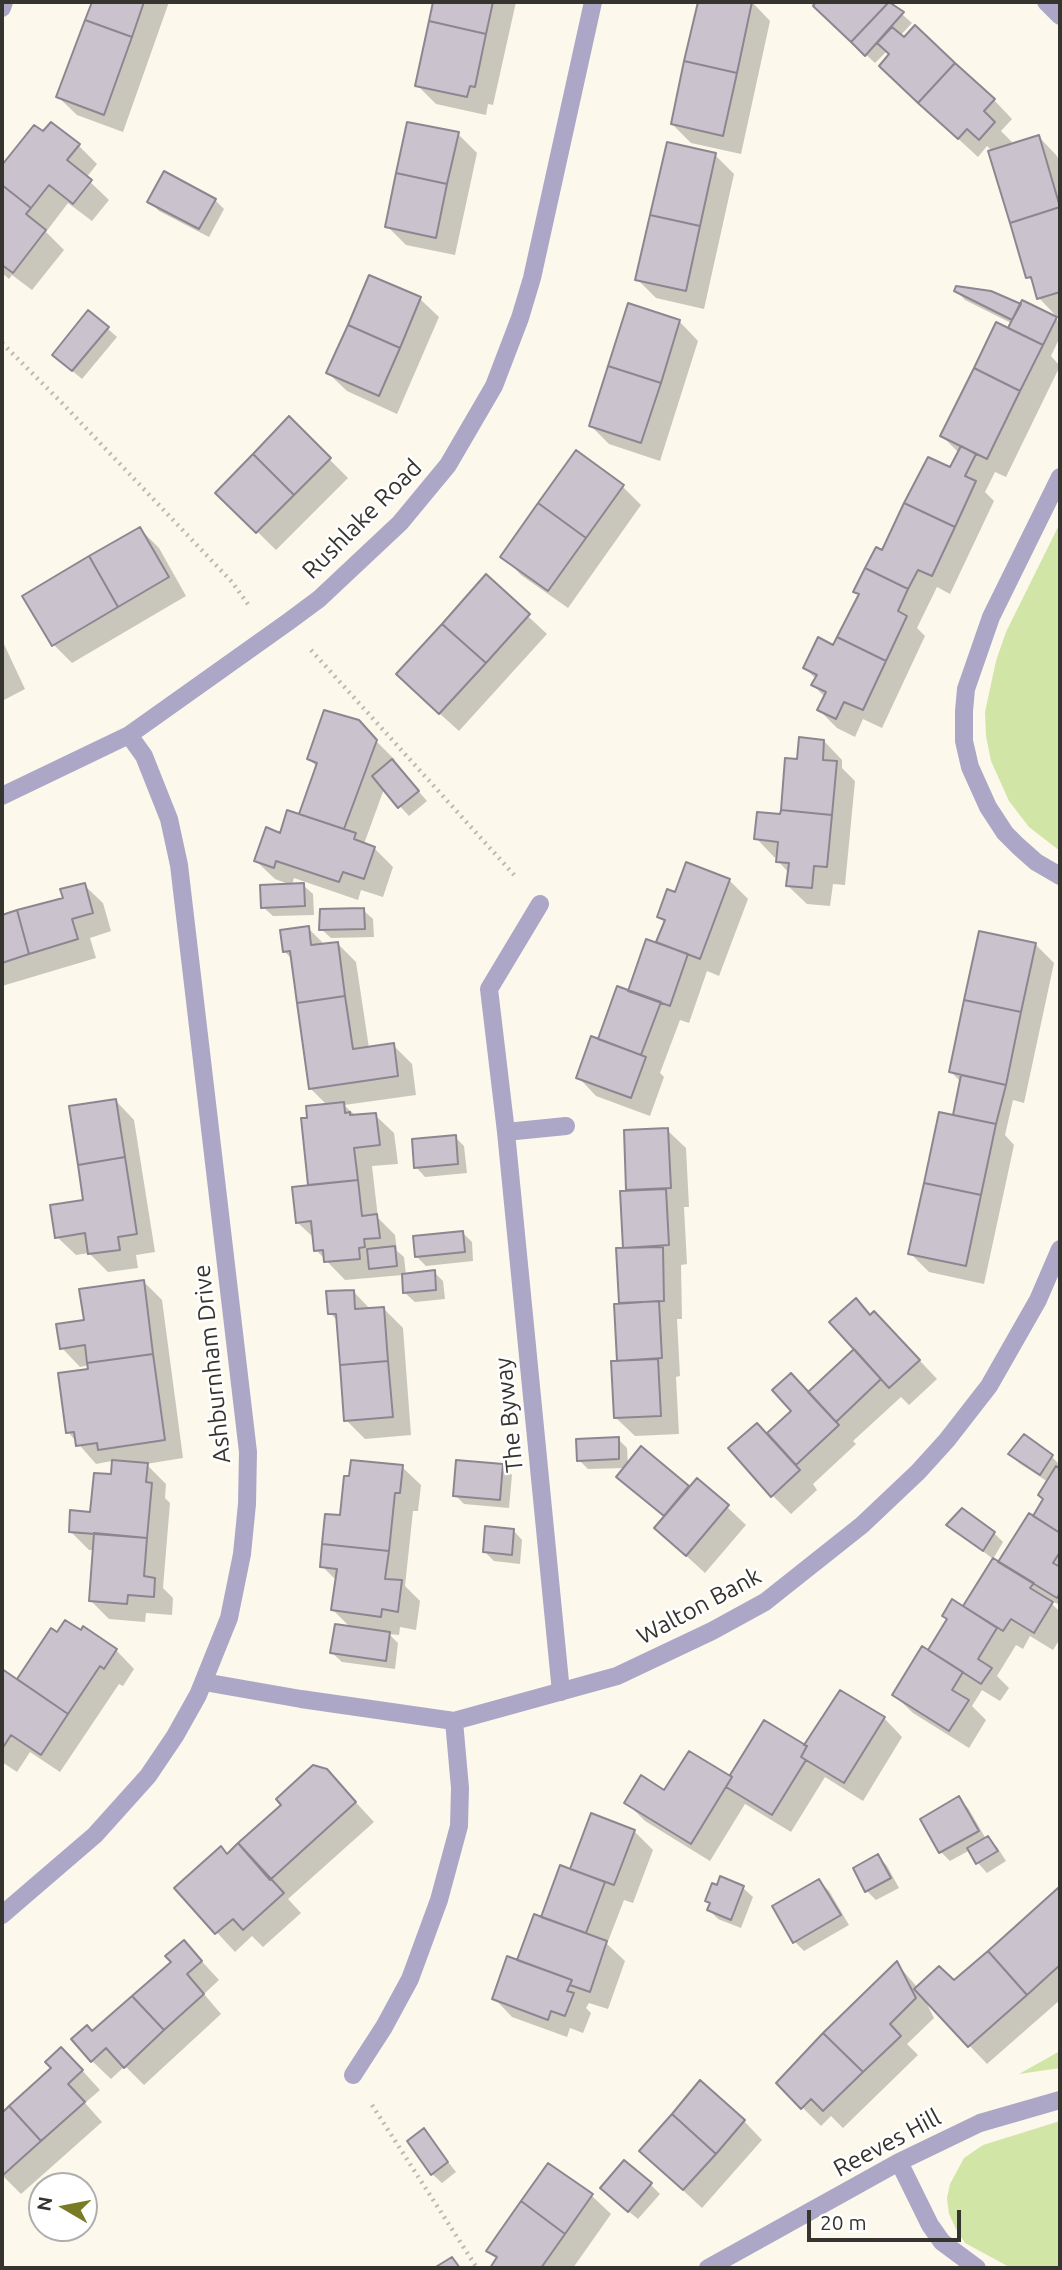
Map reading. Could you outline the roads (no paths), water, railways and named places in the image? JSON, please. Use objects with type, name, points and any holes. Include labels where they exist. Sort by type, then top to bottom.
[{"type":"street","points":[[2,8],[4,2]]},
{"type":"street","name":"Rushlake Road","points":[[2,796],[129,736],[319,599],[373,550],[426,494],[448,465],[494,386],[532,278],[593,2]]},
{"type":"street","points":[[1046,2],[1060,16]]},
{"type":"street","points":[[1060,477],[991,617],[966,689],[964,740],[970,767],[988,807],[1005,833],[1036,862],[1060,876]]},
{"type":"street","name":"Ashburnham Drive","points":[[2,1915],[94,1835],[148,1776],[176,1736],[204,1682],[226,1628],[234,1600],[247,1504],[248,1452],[179,865],[169,819],[144,756],[129,736]]},
{"type":"street","name":"The Byway","points":[[540,904],[489,989],[506,1132],[561,1692]]},
{"type":"street","points":[[506,1132],[566,1126]]},
{"type":"street","name":"Walton Bank","points":[[204,1682],[454,1721],[617,1676],[712,1631],[765,1602],[892,1498],[947,1440],[989,1386],[1029,1318],[1060,1250]]},
{"type":"street","points":[[353,2075],[384,2027],[410,1979],[439,1900],[458,1826],[460,1788],[454,1721]]},
{"type":"street","name":"Reeves Hill","points":[[708,2268],[899,2162],[979,2123],[1060,2099]]},
{"type":"street","points":[[899,2162],[930,2225],[942,2242],[977,2268]]}]
